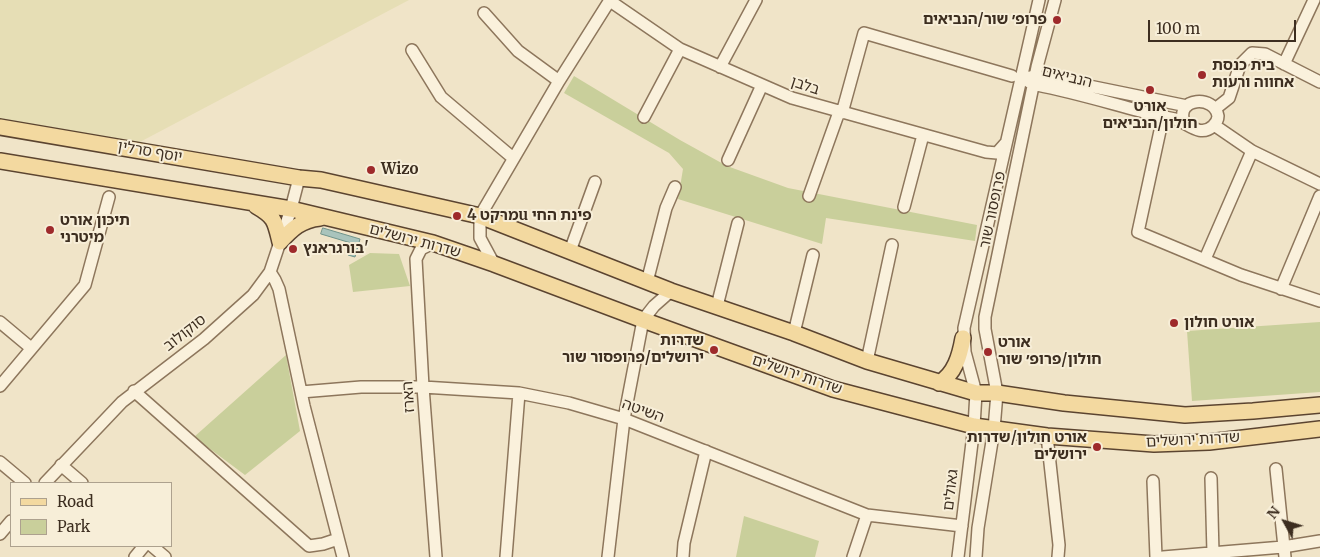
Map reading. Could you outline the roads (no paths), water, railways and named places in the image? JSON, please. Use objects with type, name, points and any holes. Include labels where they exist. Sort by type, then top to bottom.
[{"type":"main road","name":"יוסף סרלין","points":[[0,127],[299,178]]},
{"type":"main road","points":[[0,161],[291,209]]},
{"type":"main road","name":"שדרות ירושלים","points":[[299,178],[321,180],[480,216],[647,282],[794,333],[867,362],[976,393],[997,393],[1185,415],[1320,405]]},
{"type":"main road","points":[[248,202],[270,214],[280,242]]},
{"type":"main road","name":"שדרות ירושלים","points":[[291,209],[433,243],[833,389],[974,426],[1047,436],[1154,444],[1209,442],[1320,429]]},
{"type":"main road","points":[[280,242],[291,230],[307,220],[323,217]]},
{"type":"main road","points":[[939,383],[955,367],[963,338]]},
{"type":"street","points":[[720,66],[756,0]]},
{"type":"street","name":"פרופסור שור","points":[[994,429],[997,393],[985,318],[1036,76],[1055,0]]},
{"type":"street","points":[[1284,64],[1314,0]]},
{"type":"street","name":"פרופסור שור","points":[[974,426],[976,393],[965,352],[964,328],[1005,144],[1016,77],[1035,1]]},
{"type":"street","points":[[494,264],[480,238],[480,216],[606,2]]},
{"type":"street","name":"בלבן","points":[[606,2],[680,49],[792,98],[923,136],[994,154],[1005,144]]},
{"type":"street","points":[[484,13],[518,51],[559,81]]},
{"type":"street","name":"הנביאים","points":[[840,112],[864,33],[1016,77],[1036,76],[1050,78],[1187,106]]},
{"type":"street","points":[[644,117],[680,49]]},
{"type":"street","points":[[412,50],[441,97],[513,158]]},
{"type":"street","points":[[1215,109],[1229,98],[1240,65],[1252,53],[1265,54],[1320,82]]},
{"type":"street","name":"הנביאים","points":[[1036,76],[1184,122]]},
{"type":"street","points":[[728,160],[762,85]]},
{"type":"street","points":[[1198,101],[1211,105],[1215,109],[1218,116],[1216,122],[1205,130],[1192,129],[1184,122],[1182,116],[1190,103],[1198,101]]},
{"type":"street","points":[[809,196],[840,112]]},
{"type":"street","points":[[1163,117],[1138,232],[1240,275],[1320,302]]},
{"type":"street","points":[[1214,125],[1252,151],[1320,184]]},
{"type":"street","points":[[904,207],[923,136]]},
{"type":"street","points":[[1205,259],[1252,151]]},
{"type":"street","name":"סוקולוב","points":[[45,482],[134,391],[204,339],[253,295],[270,272],[299,178]]},
{"type":"street","points":[[570,251],[595,182]]},
{"type":"street","points":[[647,282],[666,208],[675,187]]},
{"type":"street","points":[[1281,289],[1320,196]]},
{"type":"street","points":[[0,386],[85,286],[109,197]]},
{"type":"street","points":[[717,306],[738,223]]},
{"type":"street","name":"הארז","points":[[433,243],[422,249],[416,259],[423,387],[436,557]]},
{"type":"street","points":[[867,362],[892,244]]},
{"type":"street","points":[[794,333],[813,255]]},
{"type":"street","points":[[270,272],[276,280],[279,289],[301,392],[344,557]]},
{"type":"street","points":[[608,557],[624,419],[643,320],[654,306],[671,291]]},
{"type":"street","points":[[0,322],[31,348]]},
{"type":"street","name":"השיטה","points":[[301,392],[361,387],[423,387],[519,393],[569,403],[624,419],[867,515],[962,526]]},
{"type":"street","points":[[134,391],[309,546],[322,544],[338,538]]},
{"type":"street","points":[[506,557],[519,393]]},
{"type":"street","name":"גאולים","points":[[958,557],[974,426]]},
{"type":"street","points":[[976,557],[978,528],[994,429]]},
{"type":"street","points":[[1047,436],[1059,545],[1058,557]]},
{"type":"street","points":[[683,557],[684,543],[706,451]]},
{"type":"street","points":[[0,462],[24,482]]},
{"type":"street","points":[[61,465],[81,482]]},
{"type":"street","points":[[1276,469],[1284,552]]},
{"type":"street","points":[[1211,478],[1213,553]]},
{"type":"street","points":[[1153,481],[1156,557]]},
{"type":"street","points":[[853,557],[867,515]]},
{"type":"street","points":[[0,534],[10,522]]},
{"type":"street","points":[[1163,557],[1213,553],[1284,552],[1320,540]]},
{"type":"street","points":[[134,557],[143,547]]},
{"type":"street","points":[[153,547],[165,557]]},
{"type":"water","points":[[323,228],[360,239],[355,257],[348,255],[351,243],[321,234]]},
{"type":"place","name":"פרופ׳ שור/הנביאים","points":[[1057,20]]},
{"type":"place","name":"בית כנסת אחווה ורעות","points":[[1202,75]]},
{"type":"place","name":"אורט חולון/הנביאים","points":[[1150,90]]},
{"type":"place","name":"Wizo","points":[[371,170]]},
{"type":"place","name":"מרקט 4u פינת החי","points":[[457,216]]},
{"type":"place","name":"תיכון אורט מיטרני","points":[[50,230]]},
{"type":"place","name":"בורגראנץ'","points":[[293,249]]},
{"type":"place","name":"אורט חולון","points":[[1174,323]]},
{"type":"place","name":"שדרות ירושלים/פרופסור שור","points":[[714,350]]},
{"type":"place","name":"אורט חולון/פרופ׳ שור","points":[[988,352]]},
{"type":"place","name":"אורט חולון/שדרות ירושלים","points":[[1097,447]]}]
